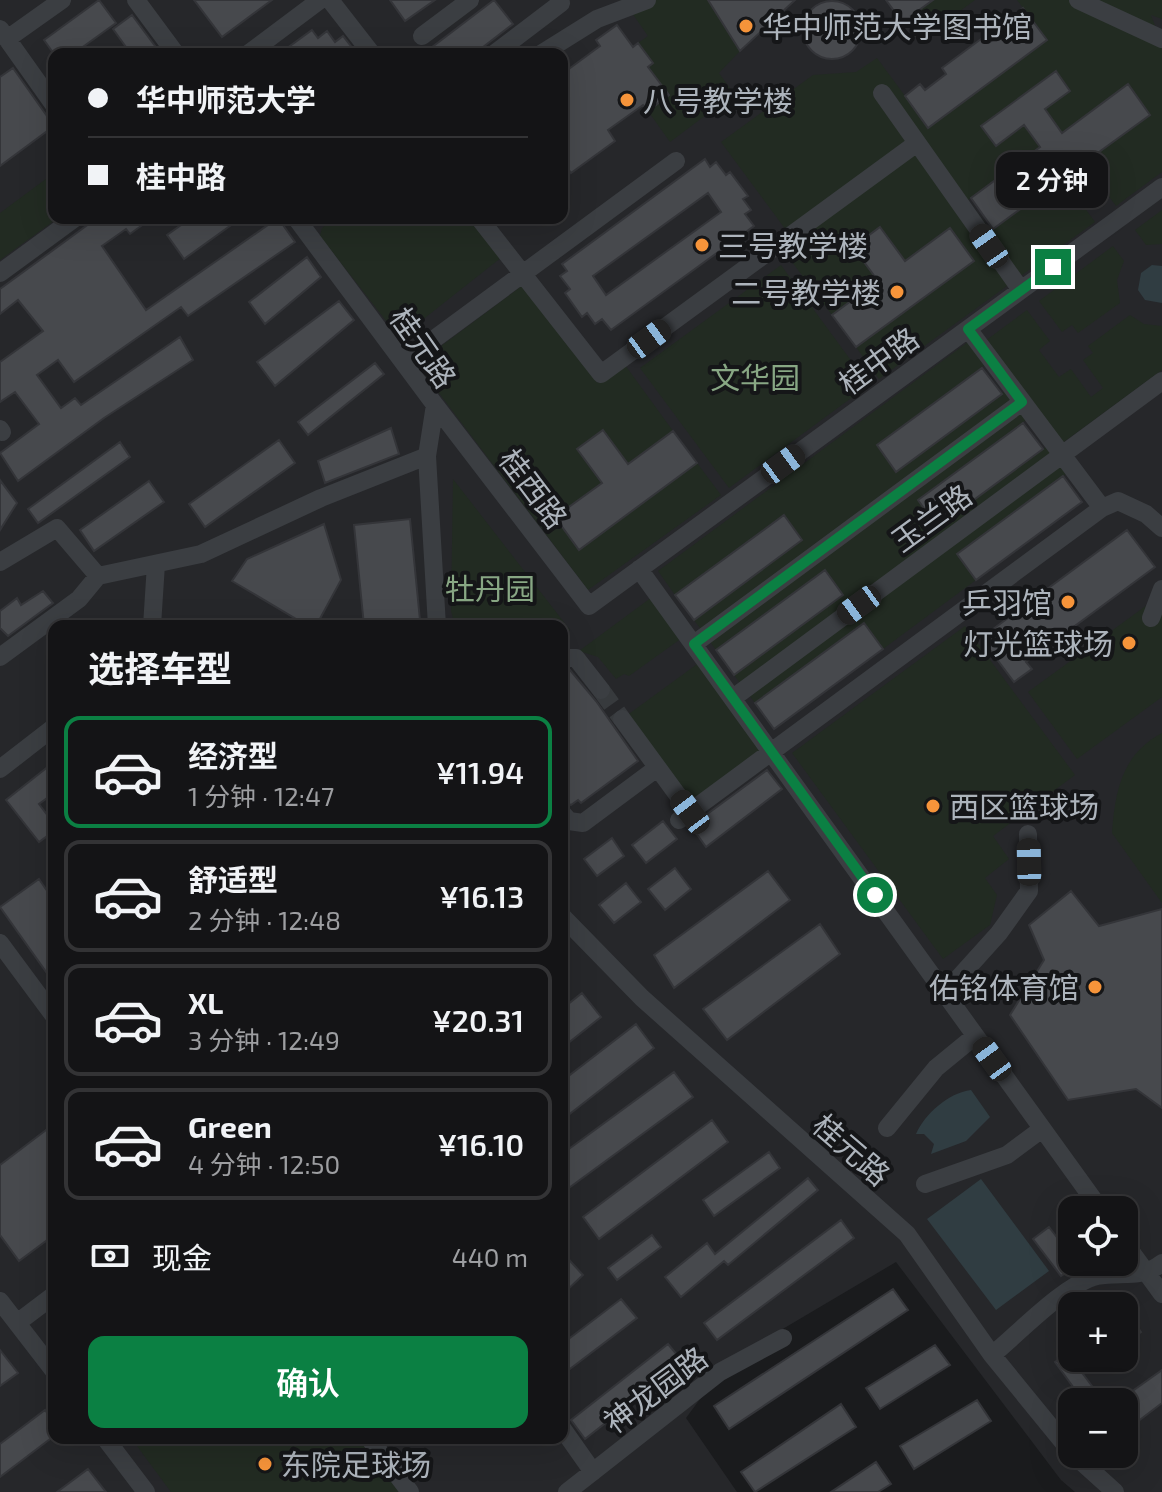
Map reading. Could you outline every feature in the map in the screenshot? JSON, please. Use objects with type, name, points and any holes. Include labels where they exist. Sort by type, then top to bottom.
[{"type":"street","points":[[48,96],[4,34],[62,0]]},
{"type":"street","points":[[136,0],[172,48]]},
{"type":"street","points":[[256,48],[320,0]]},
{"type":"street","points":[[330,0],[367,48]]},
{"type":"street","points":[[422,36],[470,0]]},
{"type":"street","points":[[551,48],[597,19],[647,0]]},
{"type":"street","points":[[1078,0],[1162,39]]},
{"type":"street","points":[[501,48],[558,2],[597,19]]},
{"type":"street","points":[[882,93],[1021,290]]},
{"type":"street","points":[[484,224],[601,374],[917,143]]},
{"type":"street","points":[[403,362],[676,161]]},
{"type":"street","name":"桂中路","points":[[589,606],[1162,187]]},
{"type":"street","points":[[0,273],[67,224]]},
{"type":"street","name":"桂元路","points":[[306,224],[435,405],[427,456],[437,620]]},
{"type":"street","points":[[968,329],[1102,508]]},
{"type":"street","name":"玉兰路","points":[[733,698],[1162,381]]},
{"type":"street","points":[[694,644],[1022,402]]},
{"type":"street","name":"桂西路","points":[[435,405],[589,606]]},
{"type":"street","points":[[50,620],[79,599],[98,576],[201,554],[321,498],[427,456]]},
{"type":"street","points":[[622,719],[657,768],[684,816],[1102,508],[1118,501],[1146,514],[1162,528]]},
{"type":"street","points":[[0,562],[57,528],[98,576]]},
{"type":"street","points":[[152,620],[156,564]]},
{"type":"street","points":[[639,569],[1091,1196]]},
{"type":"street","points":[[1151,618],[1162,589]]},
{"type":"street","points":[[0,657],[48,622]]},
{"type":"street","points":[[568,658],[576,658],[601,690]]},
{"type":"street","points":[[0,769],[48,732]]},
{"type":"street","points":[[568,820],[583,823],[657,768]]},
{"type":"street","points":[[945,993],[999,933],[1029,891],[1028,834]]},
{"type":"street","name":"桂元路","points":[[568,922],[653,1008],[907,1234],[992,1355],[1058,1436]]},
{"type":"street","points":[[0,943],[48,1008]]},
{"type":"street","points":[[887,1128],[936,1068],[975,1036]]},
{"type":"street","points":[[925,1184],[1007,1155],[1042,1129]]},
{"type":"street","points":[[1138,1254],[1154,1268],[1162,1294]]},
{"type":"street","points":[[992,1355],[1073,1288],[1097,1276],[1130,1277],[1154,1268]]},
{"type":"street","points":[[17,1323],[48,1300]]},
{"type":"street","points":[[0,1301],[48,1363]]},
{"type":"street","name":"神龙园路","points":[[575,1489],[720,1372],[783,1338]]},
{"type":"street","points":[[568,1437],[593,1472]]},
{"type":"street","points":[[110,1444],[146,1492]]},
{"type":"street","points":[[374,1444],[410,1492]]},
{"type":"street","name":"桂元路","points":[[1088,1468],[1115,1492]]},
{"type":"shaded area","points":[[0,0],[1162,0],[1162,1492],[1075,1492],[1061,1480],[896,1262],[717,1368],[720,1372],[686,1418],[737,1492],[0,1492]]},
{"type":"shaded area","points":[[1152,265],[1162,266],[1162,303],[1145,300],[1138,290],[1141,273]]},
{"type":"shaded area","points":[[971,1090],[990,1117],[966,1141],[931,1154],[934,1144],[924,1134],[916,1134],[920,1126],[946,1100]]},
{"type":"shaded area","points":[[981,1179],[1049,1271],[996,1310],[927,1219]]},
{"type":"green space","points":[[623,0],[710,0],[740,51],[719,73],[734,94],[670,142],[648,111],[669,95],[648,67],[653,63],[638,43],[648,36]]},
{"type":"green space","points":[[933,0],[975,0],[926,36],[911,16]]},
{"type":"green space","points":[[1017,0],[1162,0],[1162,19],[1151,15],[1162,44],[1162,172],[1116,206],[1084,163],[1150,115],[1128,85],[1061,133],[1045,109],[1070,91],[1055,71],[981,126],[996,146],[1024,125],[1040,147],[968,200],[991,231],[1063,178],[1095,222],[879,379],[856,347],[973,261],[878,281],[832,315],[783,250],[794,241],[721,142],[813,75],[856,72],[877,58],[928,127],[1047,39]]},
{"type":"green space","points":[[48,177],[50,224],[0,260],[0,213]]},
{"type":"green space","points":[[1162,210],[1162,244],[1146,245],[1135,230]]},
{"type":"green space","points":[[327,224],[475,224],[502,257],[402,336],[397,335],[320,236]]},
{"type":"green space","points":[[1113,246],[1124,261],[1117,280],[1120,303],[1078,333],[1072,325],[1062,332],[1039,301]]},
{"type":"green space","name":"文华园","points":[[781,265],[869,385],[729,488],[640,368]]},
{"type":"green space","points":[[523,285],[598,383],[625,365],[673,431],[628,464],[603,430],[577,449],[601,483],[579,549],[697,463],[721,495],[588,590],[417,364]]},
{"type":"green space","points":[[1027,310],[1050,341],[1039,350],[1059,377],[1071,369],[1091,397],[1103,388],[1083,360],[1093,353],[1088,346],[1130,315],[1144,324],[1162,326],[1162,370],[1061,444],[985,341]]},
{"type":"green space","points":[[968,342],[985,365],[877,445],[897,471],[1005,391],[1026,420],[918,500],[937,526],[1046,447],[1066,474],[958,553],[976,580],[883,649],[863,623],[755,703],[734,675],[843,595],[825,570],[716,650],[694,620],[802,539],[783,515],[675,595],[658,571]]},
{"type":"green space","name":"牡丹园","points":[[453,479],[562,620],[453,620]]},
{"type":"green space","name":"灯光篮球场","points":[[1162,594],[1162,697],[1077,759],[1028,692]]},
{"type":"green space","points":[[652,597],[682,638],[629,676],[624,674],[616,679],[598,657],[579,651]]},
{"type":"green space","name":"西区篮球场","points":[[965,626],[1075,775],[993,836],[1009,859],[985,878],[997,895],[990,925],[943,959],[792,753]]},
{"type":"green space","points":[[700,662],[765,751],[691,805],[626,716]]},
{"type":"green space","points":[[1162,733],[1162,903],[1112,833],[1115,803],[1129,763],[1148,742]]},
{"type":"green space","name":"东院足球场","points":[[135,1444],[364,1444],[399,1492],[171,1492]]},
{"type":"building","points":[[99,0],[116,23],[81,48],[50,48],[44,40]]},
{"type":"building","points":[[194,0],[272,0],[222,37]]},
{"type":"building","points":[[390,0],[435,0],[405,21]]},
{"type":"building","points":[[494,0],[513,24],[482,48],[431,48]]},
{"type":"building","name":"华中师范大学图书馆","points":[[708,0],[795,0],[740,51]]},
{"type":"building","name":"华中师范大学图书馆","points":[[886,0],[933,0],[911,16],[914,20],[905,26]]},
{"type":"building","points":[[832,1],[843,3],[852,10],[859,19],[859,41],[852,50],[843,57],[832,59],[821,57],[812,50],[805,41],[803,30],[805,19],[812,10],[821,3]]},
{"type":"building","points":[[1023,8],[1047,40],[928,128],[905,96],[920,84],[925,90],[946,74],[942,68],[985,36],[990,42],[1014,24],[1010,18]]},
{"type":"building","points":[[132,15],[157,48],[127,48],[113,29]]},
{"type":"building","name":"八号教学楼","points":[[617,25],[633,47],[638,43],[653,63],[648,67],[669,95],[648,111],[643,105],[608,130],[615,141],[571,173],[568,169],[568,70],[600,46],[596,40]]},
{"type":"building","points":[[312,30],[318,38],[327,31],[335,42],[343,36],[352,48],[287,48]]},
{"type":"building","points":[[13,68],[48,118],[48,130],[0,166],[0,77]]},
{"type":"building","points":[[1056,71],[1070,91],[1045,109],[1062,133],[1128,84],[1150,115],[1084,163],[1093,175],[1072,190],[1063,178],[993,229],[971,198],[1040,147],[1024,125],[996,146],[981,126]]},
{"type":"building","name":"三号教学楼","points":[[705,159],[710,167],[716,162],[726,175],[730,172],[748,196],[743,199],[751,210],[745,214],[754,226],[611,330],[602,319],[595,324],[587,313],[582,317],[565,293],[570,289],[560,276],[567,271],[562,264]],"holes":[[[708,193],[721,212],[606,295],[593,276]]]},
{"type":"building","points":[[89,224],[144,224],[130,234],[126,229],[102,246],[146,310],[269,224],[282,224],[295,242],[188,316],[181,307],[74,382],[58,360],[37,375],[61,408],[75,398],[81,405],[180,337],[193,360],[104,418],[18,481],[0,453],[39,424],[15,392],[0,402],[0,362],[43,331],[18,300],[0,314],[0,289]]},
{"type":"building","points":[[183,224],[233,224],[184,259],[167,235]]},
{"type":"building","name":"二号教学楼","points":[[880,227],[905,261],[950,228],[974,261],[856,347],[832,315],[878,281],[853,247]]},
{"type":"building","points":[[307,257],[321,277],[265,324],[249,302]]},
{"type":"building","points":[[339,301],[354,320],[275,386],[257,362]]},
{"type":"building","points":[[375,363],[384,374],[308,435],[298,422]]},
{"type":"building","points":[[982,368],[1002,394],[896,472],[877,445]]},
{"type":"building","points":[[1023,423],[1043,449],[937,527],[918,500]]},
{"type":"building","points":[[391,428],[399,454],[325,483],[318,461]]},
{"type":"building","points":[[603,430],[628,464],[673,431],[697,463],[579,550],[555,517],[602,483],[577,449]]},
{"type":"building","points":[[279,440],[295,463],[205,527],[189,504]]},
{"type":"building","points":[[120,442],[130,457],[38,523],[28,509]]},
{"type":"building","points":[[1063,476],[1082,502],[976,580],[957,554]]},
{"type":"building","points":[[0,480],[17,503],[0,530]]},
{"type":"building","points":[[149,481],[164,502],[94,551],[80,530]]},
{"type":"building","points":[[784,515],[802,540],[694,620],[675,595]]},
{"type":"building","points":[[410,519],[420,620],[363,620],[354,525]]},
{"type":"building","points":[[324,524],[341,580],[319,620],[298,620],[232,581],[247,559]]},
{"type":"building","name":"乒羽馆","points":[[1127,530],[1155,567],[1026,662],[1032,669],[1014,682],[981,638]]},
{"type":"building","points":[[825,570],[843,595],[734,675],[716,650]]},
{"type":"building","points":[[43,591],[53,603],[8,636],[0,628],[0,611],[17,598],[21,605]]},
{"type":"building","points":[[864,623],[883,649],[774,729],[755,703]]},
{"type":"building","points":[[568,670],[596,701],[638,761],[581,803],[578,800],[568,804]]},
{"type":"building","points":[[48,767],[48,797],[39,804],[48,816],[48,835],[39,842],[6,800]]},
{"type":"building","points":[[767,770],[782,789],[706,847],[691,826]]},
{"type":"building","points":[[663,821],[677,839],[646,863],[632,845]]},
{"type":"building","points":[[612,838],[624,856],[597,876],[584,859]]},
{"type":"building","points":[[675,868],[691,889],[665,910],[648,889]]},
{"type":"building","points":[[768,871],[790,900],[674,988],[654,955]]},
{"type":"building","points":[[39,879],[48,892],[48,975],[0,907]]},
{"type":"building","points":[[626,883],[641,902],[614,923],[599,905]]},
{"type":"building","name":"佑铭体育馆","points":[[1071,891],[1099,926],[1162,909],[1162,1108],[1136,1089],[1068,1100],[1010,1015],[1044,960],[1029,925]]},
{"type":"building","points":[[820,924],[840,954],[727,1040],[703,1009]]},
{"type":"building","points":[[582,993],[601,1017],[568,1043],[568,1004]]},
{"type":"building","points":[[636,1024],[654,1048],[568,1115],[568,1076]]},
{"type":"building","points":[[674,1072],[693,1097],[568,1189],[568,1150]]},
{"type":"building","points":[[712,1120],[728,1142],[599,1239],[583,1217]]},
{"type":"building","points":[[48,1129],[48,1239],[19,1261],[0,1235],[0,1165]]},
{"type":"building","points":[[769,1152],[780,1168],[714,1216],[703,1200]]},
{"type":"building","points":[[808,1178],[818,1190],[728,1265],[724,1261],[681,1297],[665,1277],[707,1243],[715,1254]]},
{"type":"building","points":[[841,1220],[854,1238],[717,1340],[704,1323]]},
{"type":"building","points":[[1049,1227],[1058,1238],[1058,1272],[1033,1239]]},
{"type":"building","points":[[652,1235],[661,1247],[617,1280],[608,1268]]},
{"type":"building","points":[[568,1259],[583,1275],[568,1289]]},
{"type":"building","points":[[893,1289],[908,1310],[729,1429],[714,1406]]},
{"type":"building","points":[[621,1299],[637,1318],[568,1370],[568,1339]]},
{"type":"building","points":[[668,1344],[683,1362],[585,1439],[571,1420]]},
{"type":"building","points":[[935,1345],[950,1365],[880,1409],[866,1388]]},
{"type":"building","points":[[0,1350],[18,1373],[0,1386]]},
{"type":"building","points":[[1162,1370],[1162,1403],[1138,1421],[1138,1388]]},
{"type":"building","points":[[1062,1372],[1086,1372],[1083,1374],[1094,1388],[1074,1388]]},
{"type":"building","points":[[977,1400],[991,1421],[914,1469],[900,1446]]},
{"type":"building","points":[[841,1404],[856,1427],[755,1492],[741,1472]]},
{"type":"building","points":[[45,1410],[48,1414],[48,1441],[0,1477],[0,1444]]},
{"type":"building","points":[[876,1462],[891,1484],[878,1492],[831,1492]]},
{"type":"building","points":[[88,1469],[106,1492],[57,1492]]},
{"type":"tunnel","points":[[601,690],[622,719]]},
{"type":"place","name":"华中师范大学图书馆","points":[[746,26]]},
{"type":"place","name":"八号教学楼","points":[[627,100]]},
{"type":"place","name":"三号教学楼","points":[[702,245]]},
{"type":"place","name":"二号教学楼","points":[[897,292]]},
{"type":"place","name":"乒羽馆","points":[[1068,602]]},
{"type":"place","name":"灯光篮球场","points":[[1129,643]]},
{"type":"place","name":"西区篮球场","points":[[933,806]]},
{"type":"place","name":"佑铭体育馆","points":[[1095,987]]},
{"type":"place","name":"东院足球场","points":[[265,1464]]},
{"type":"route","points":[[875,895],[694,644],[1022,402],[968,329],[1053,267]]}]
